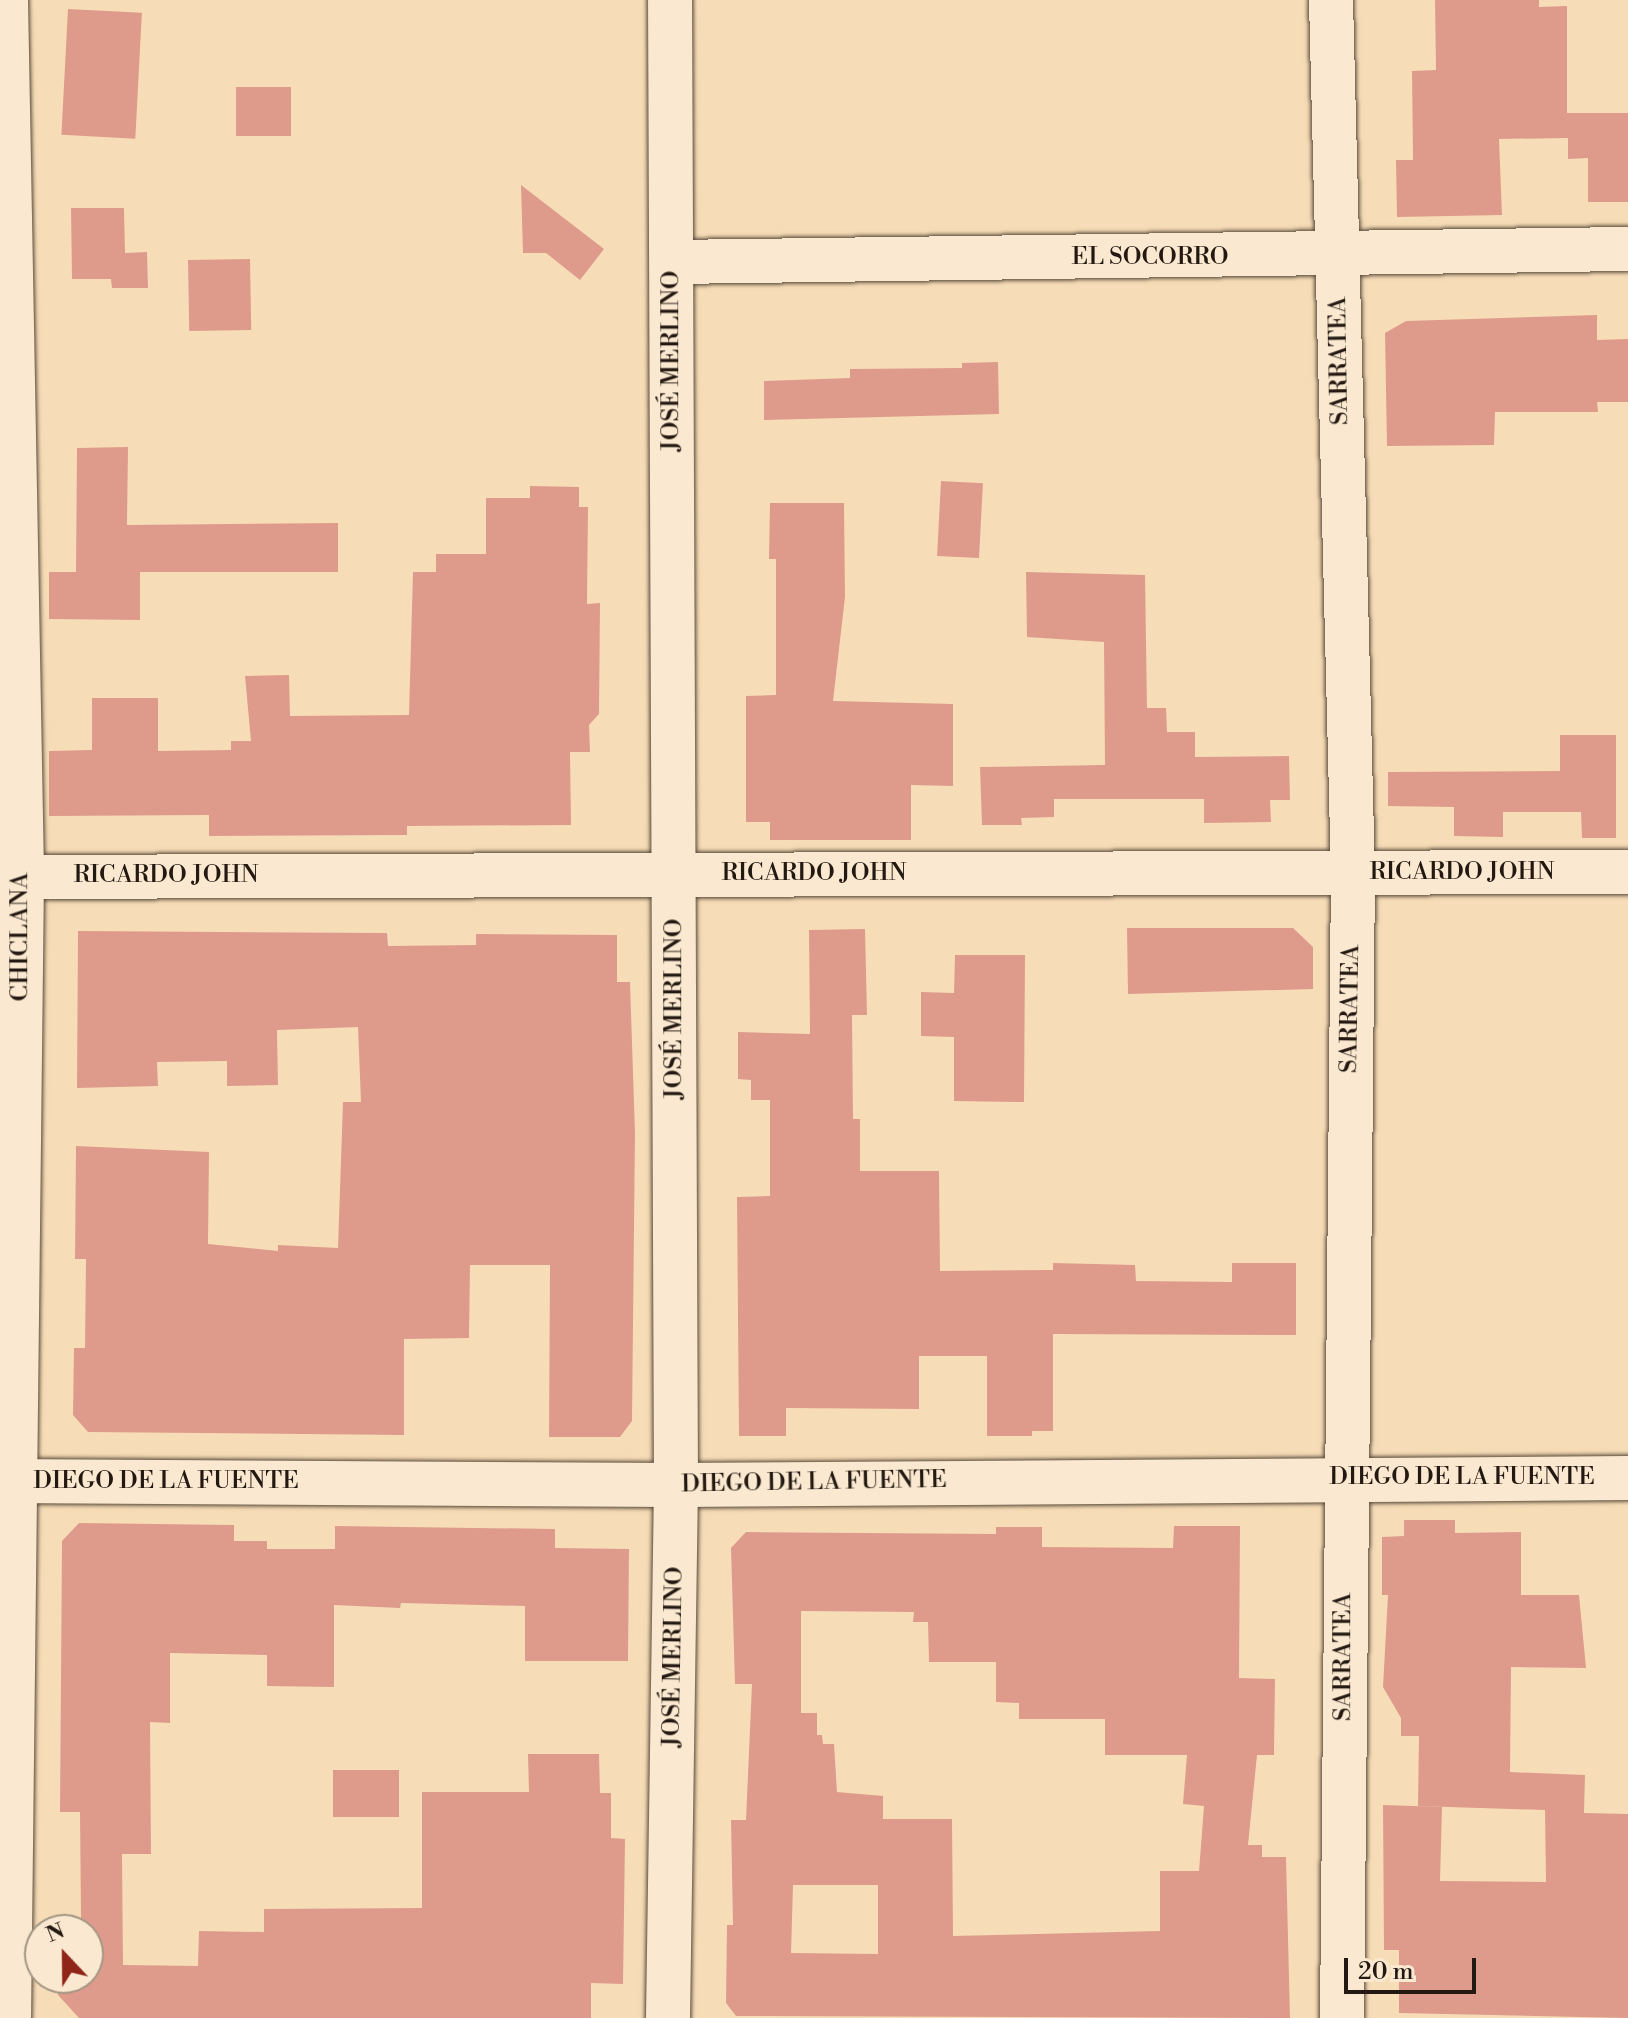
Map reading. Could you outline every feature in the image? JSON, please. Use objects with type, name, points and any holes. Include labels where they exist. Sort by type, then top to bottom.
[{"type":"street","name":"CHICLANA","points":[[6,0],[11,877],[9,2018]]},
{"type":"street","name":"JOSÉ MERLINO","points":[[668,2018],[676,1485],[670,0]]},
{"type":"street","name":"SARRATEA","points":[[1331,0],[1353,873],[1342,2018]]},
{"type":"street","name":"EL SOCORRO","points":[[672,262],[1338,257],[1628,249]]},
{"type":"street","name":"RICARDO JOHN","points":[[11,877],[1628,872]]},
{"type":"street","name":"DIEGO DE LA FUENTE","points":[[9,1481],[676,1485],[1345,1477],[1628,1478]]},
{"type":"building","points":[[1435,0],[1539,0],[1539,7],[1567,6],[1567,113],[1628,113],[1628,202],[1588,202],[1588,158],[1568,159],[1568,138],[1499,139],[1502,215],[1397,217],[1396,160],[1413,160],[1412,71],[1436,70]]},
{"type":"building","points":[[68,9],[142,13],[135,139],[61,135]]},
{"type":"building","points":[[236,87],[291,87],[291,136],[236,136]]},
{"type":"building","points":[[521,185],[604,249],[580,280],[546,253],[523,253]]},
{"type":"building","points":[[71,208],[124,208],[125,253],[147,252],[148,288],[112,288],[111,279],[72,279]]},
{"type":"building","points":[[250,259],[251,330],[189,331],[188,260]]},
{"type":"building","points":[[1597,315],[1597,340],[1628,339],[1628,402],[1597,402],[1598,412],[1495,412],[1494,445],[1387,446],[1385,333],[1406,321]]},
{"type":"building","points":[[998,362],[999,414],[764,420],[764,381],[850,378],[850,369],[962,368],[962,363]]},
{"type":"building","points":[[128,447],[127,525],[338,523],[338,572],[140,572],[140,620],[49,619],[49,572],[76,572],[77,448]]},
{"type":"building","points":[[941,481],[983,483],[979,558],[937,556]]},
{"type":"building","points":[[530,486],[579,487],[579,507],[588,507],[587,604],[600,603],[599,714],[589,725],[590,752],[570,752],[571,825],[407,826],[407,835],[209,836],[209,815],[49,816],[49,751],[92,750],[92,698],[158,698],[158,751],[231,750],[231,741],[251,741],[245,676],[289,675],[290,716],[409,715],[413,572],[436,572],[436,554],[486,554],[486,498],[530,498]]},
{"type":"building","points":[[770,503],[844,503],[845,597],[833,701],[953,704],[953,786],[911,785],[911,840],[770,840],[770,822],[746,822],[746,696],[776,695],[776,559],[769,559]]},
{"type":"building","points":[[1026,572],[1145,575],[1147,708],[1166,708],[1167,732],[1195,732],[1195,757],[1289,756],[1290,800],[1270,800],[1271,822],[1204,823],[1204,799],[1054,799],[1054,817],[1021,818],[1022,825],[982,825],[980,767],[1105,765],[1104,642],[1027,637]]},
{"type":"building","points":[[1560,735],[1616,735],[1616,838],[1582,838],[1581,812],[1503,812],[1503,837],[1454,836],[1454,807],[1388,806],[1388,772],[1560,771]]},
{"type":"building","points":[[1127,928],[1293,928],[1313,947],[1313,989],[1128,994]]},
{"type":"building","points":[[865,929],[867,1015],[852,1015],[853,1119],[860,1119],[860,1171],[939,1171],[940,1271],[1053,1270],[1053,1263],[1135,1265],[1136,1281],[1232,1282],[1232,1263],[1296,1263],[1296,1335],[1053,1334],[1053,1431],[1032,1431],[1032,1436],[987,1436],[987,1356],[919,1356],[919,1409],[786,1408],[786,1436],[739,1436],[737,1197],[770,1196],[770,1100],[751,1100],[751,1080],[738,1079],[738,1032],[810,1034],[809,930]]},
{"type":"building","points":[[78,931],[387,933],[388,946],[476,945],[476,934],[617,935],[617,982],[630,982],[635,1133],[632,1421],[620,1437],[549,1437],[550,1265],[470,1265],[469,1338],[404,1339],[404,1435],[88,1432],[73,1415],[74,1348],[85,1348],[86,1259],[75,1259],[76,1146],[209,1152],[208,1244],[278,1251],[278,1245],[338,1248],[343,1102],[361,1102],[358,1027],[277,1030],[278,1085],[227,1086],[227,1061],[157,1062],[158,1086],[77,1088]]},
{"type":"building","points":[[955,955],[1025,955],[1024,1102],[954,1101],[954,1037],[921,1036],[921,992],[954,993]]},
{"type":"building","points":[[1404,1520],[1455,1520],[1455,1533],[1521,1532],[1521,1595],[1579,1595],[1586,1668],[1511,1667],[1510,1772],[1585,1775],[1584,1813],[1628,1814],[1628,2018],[1399,2013],[1399,1950],[1384,1950],[1383,1805],[1442,1807],[1440,1881],[1546,1882],[1545,1810],[1418,1806],[1419,1736],[1401,1736],[1401,1718],[1383,1687],[1388,1595],[1382,1595],[1382,1537],[1404,1536]]},
{"type":"building","points":[[79,1523],[234,1525],[234,1541],[267,1541],[267,1549],[335,1549],[335,1526],[555,1529],[555,1548],[629,1549],[628,1661],[525,1661],[525,1606],[401,1603],[400,1608],[334,1605],[334,1687],[267,1686],[267,1655],[170,1653],[170,1723],[150,1722],[151,1854],[122,1854],[123,1965],[198,1966],[199,1931],[264,1932],[264,1909],[422,1908],[422,1792],[529,1792],[528,1754],[599,1754],[600,1793],[611,1793],[611,1838],[625,1839],[623,1984],[591,1983],[591,2018],[79,2018],[58,1994],[104,1994],[104,1914],[81,1914],[80,1812],[60,1812],[62,1541]]},
{"type":"building","points":[[1174,1526],[1240,1526],[1239,1678],[1275,1679],[1274,1755],[1257,1755],[1248,1845],[1262,1845],[1262,1857],[1286,1857],[1290,2018],[736,2016],[726,2003],[727,1925],[733,1925],[731,1820],[746,1820],[752,1684],[735,1684],[731,1548],[746,1532],[996,1534],[996,1527],[1042,1527],[1042,1547],[1173,1548]],"holes":[[[801,1611],[914,1612],[913,1622],[928,1622],[929,1662],[996,1662],[996,1702],[1019,1703],[1019,1719],[1105,1719],[1105,1755],[1187,1755],[1183,1804],[1204,1806],[1199,1871],[1160,1871],[1160,1931],[953,1936],[952,1819],[883,1819],[883,1796],[837,1792],[834,1744],[823,1744],[822,1735],[817,1735],[817,1713],[801,1713]],[[793,1885],[878,1885],[878,1954],[791,1953]]]},
{"type":"building","points":[[333,1770],[399,1770],[399,1817],[333,1817]]}]
